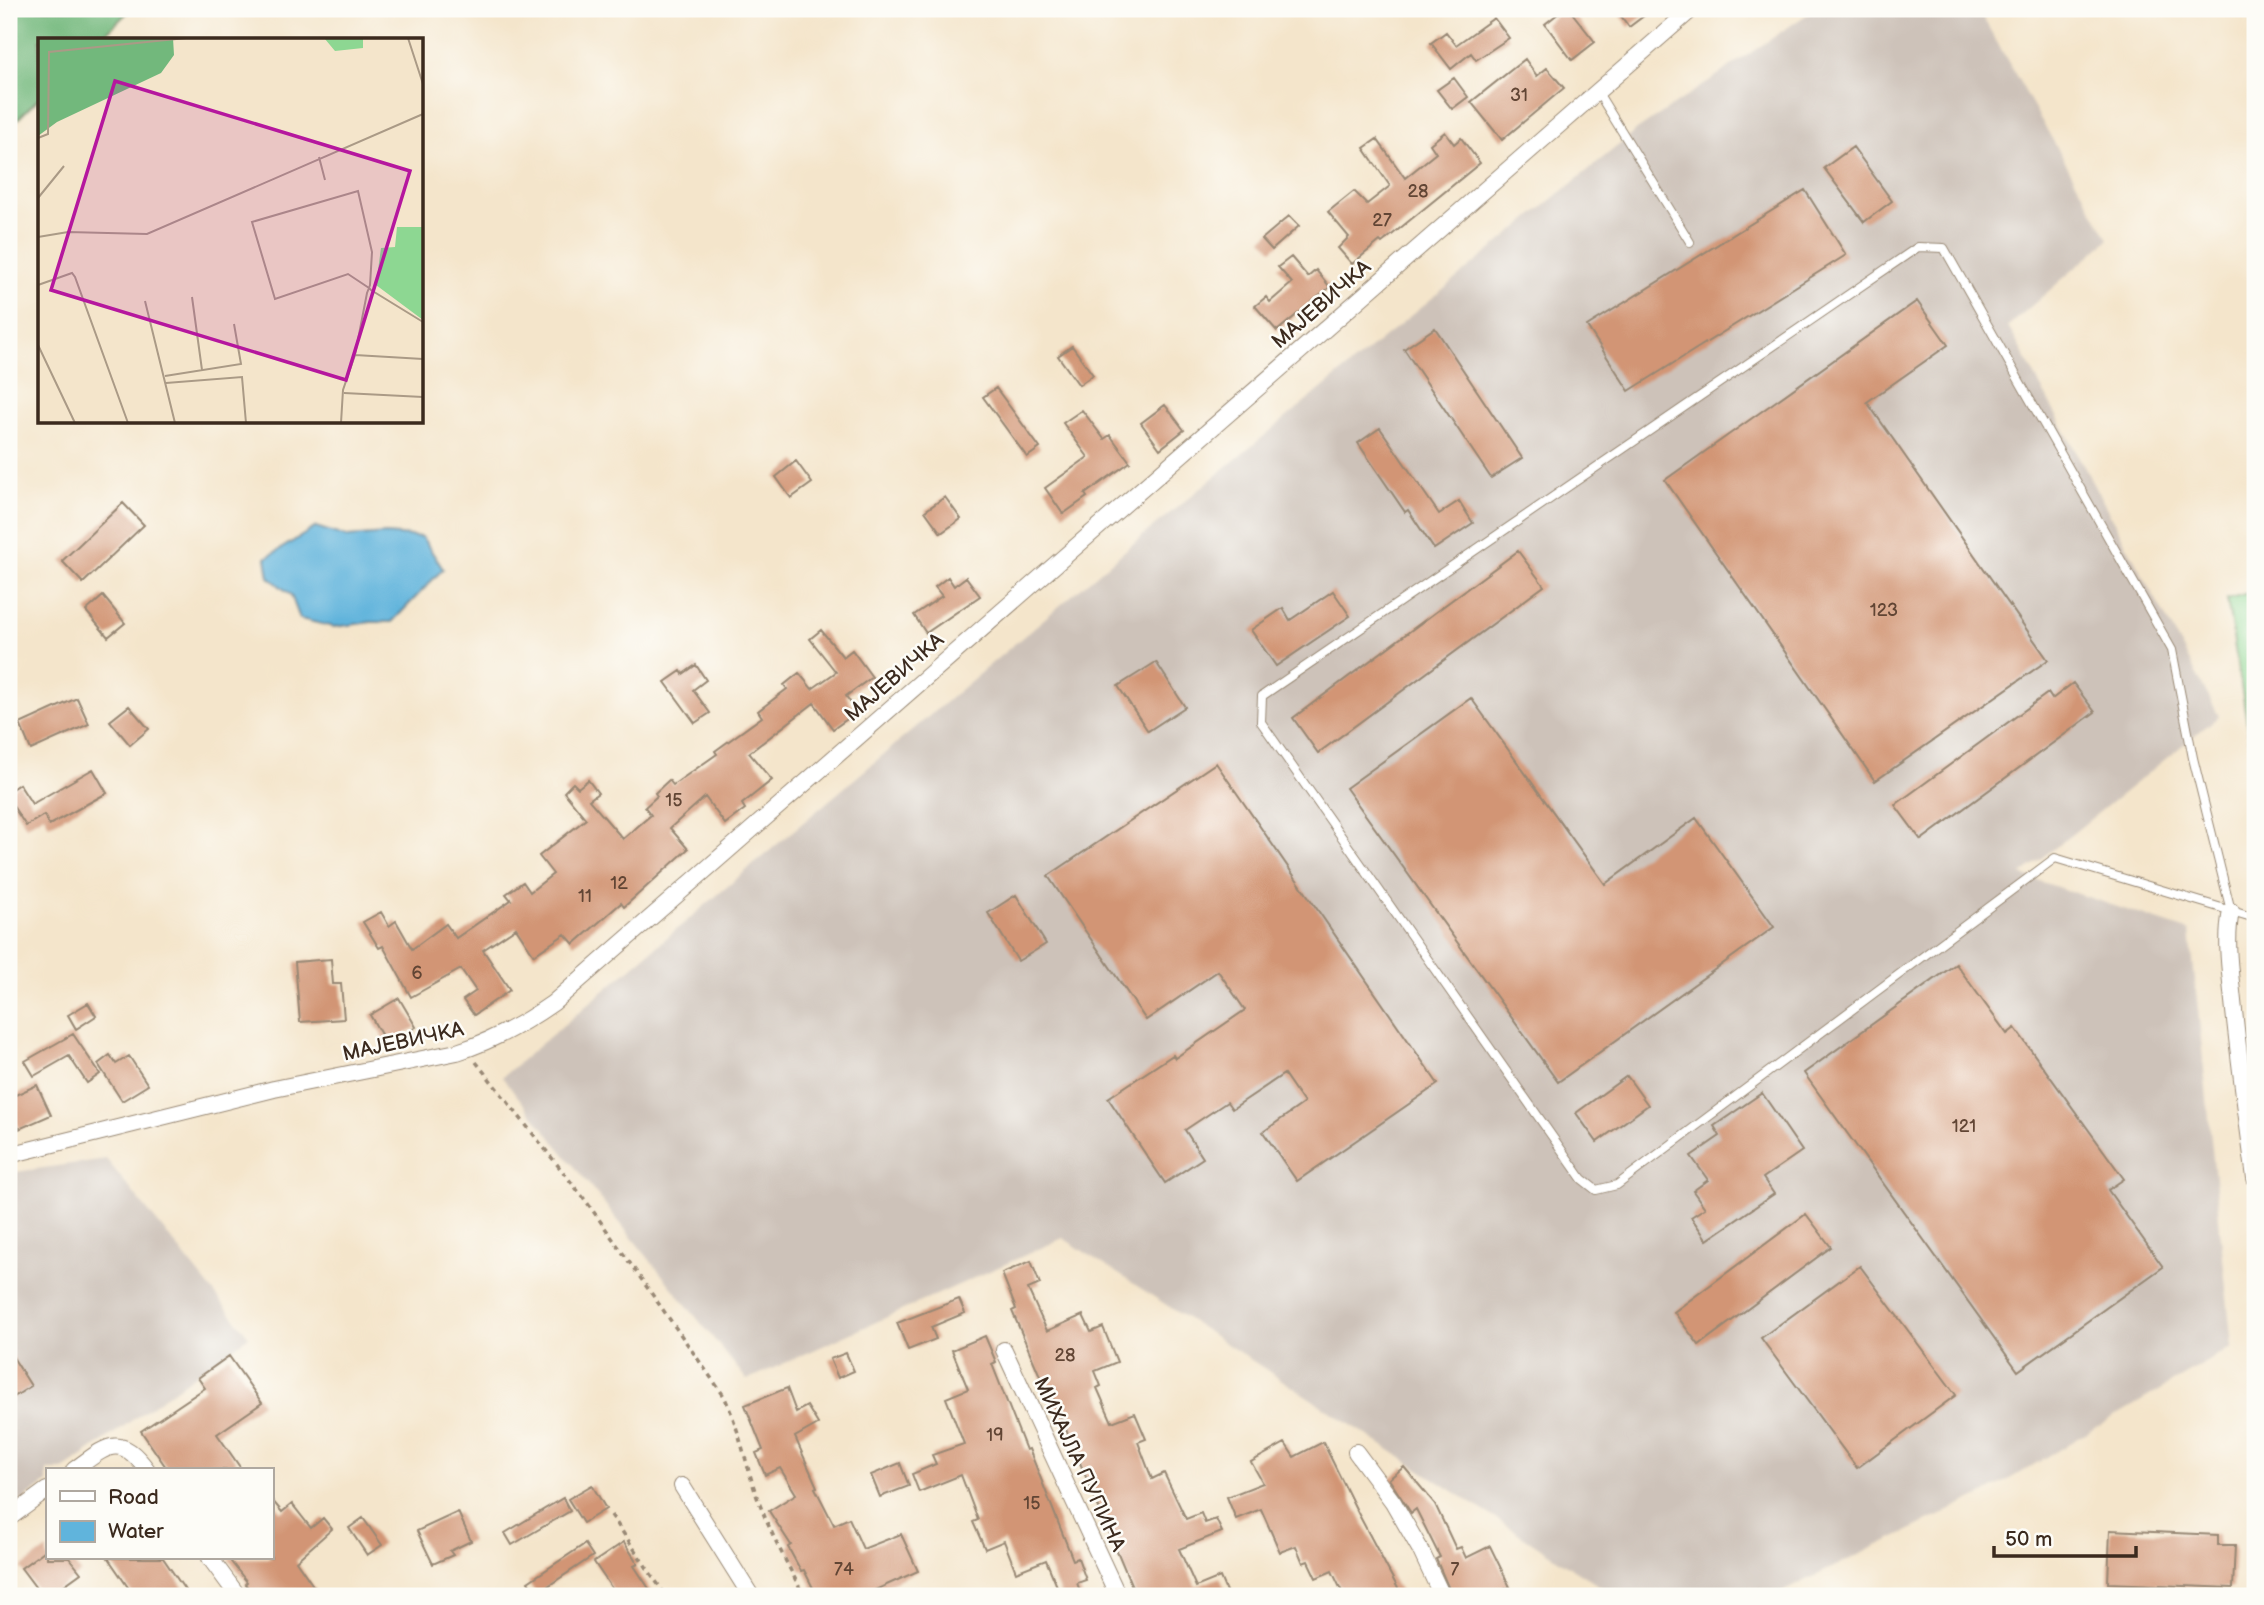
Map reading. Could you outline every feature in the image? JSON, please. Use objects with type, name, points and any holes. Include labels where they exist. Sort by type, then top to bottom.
[{"type":"street","name":"МАЈЕВИЧКА","points":[[9,1156],[274,1089],[466,1050],[505,1034],[553,1003],[1692,9]]},
{"type":"street","points":[[2231,911],[2227,929],[2228,947],[2237,1047],[2255,1178]]},
{"type":"street","name":"МИХАЈЛА ПУПИНА","points":[[1004,1350],[1118,1596]]},
{"type":"street","points":[[77,1468],[108,1446],[119,1446],[140,1460],[146,1468]]},
{"type":"street","points":[[1356,1452],[1400,1514],[1442,1596]]},
{"type":"street","points":[[682,1486],[751,1596]]},
{"type":"street","points":[[9,1518],[46,1491]]},
{"type":"street","points":[[211,1560],[237,1596]]},
{"type":"lane","points":[[1597,91],[1690,242]]},
{"type":"lane","points":[[2231,911],[2193,758],[2172,650],[1944,248],[1918,247],[1262,696],[1261,722],[1582,1179],[1596,1190],[1617,1185],[2055,859],[2231,911],[2255,918]]},
{"type":"path","points":[[466,1050],[586,1201],[724,1396],[736,1422],[765,1517],[804,1596]]},
{"type":"path","points":[[611,1515],[666,1596]]},
{"type":"shaded area","points":[[1815,9],[1978,9],[2109,239],[2008,326],[2219,716],[2021,875],[2190,931],[2232,1347],[1986,1493],[1774,1596],[1615,1596],[1063,1238],[747,1380],[502,1077],[1141,537],[1637,130]]},
{"type":"shaded area","points":[[106,1159],[249,1336],[66,1468],[46,1468],[46,1483],[9,1510],[9,1173]]},
{"type":"green space","points":[[9,9],[131,9],[101,38],[38,38],[38,99],[9,128]]},
{"type":"green space","points":[[2255,591],[2255,772],[2227,599]]},
{"type":"water","points":[[316,527],[347,537],[386,534],[422,537],[443,569],[392,622],[334,627],[300,619],[291,595],[269,577],[266,558]]},
{"type":"building","points":[[1564,9],[1569,9],[1595,42],[1572,60],[1545,24]]},
{"type":"building","points":[[1616,9],[1653,9],[1629,27]]},
{"type":"building","points":[[1494,18],[1509,38],[1476,60],[1471,53],[1451,69],[1431,43],[1446,32],[1456,45]]},
{"type":"building","points":[[1525,59],[1537,76],[1547,68],[1564,88],[1502,140],[1471,102]]},
{"type":"building","points":[[1454,78],[1468,97],[1452,109],[1437,90]]},
{"type":"building","points":[[1445,132],[1454,144],[1461,138],[1480,163],[1352,264],[1338,248],[1349,237],[1328,212],[1354,191],[1367,204],[1390,186],[1364,148],[1377,139],[1405,178],[1436,153],[1430,144]]},
{"type":"building","points":[[1853,147],[1892,201],[1864,222],[1824,168]]},
{"type":"building","points":[[1805,190],[1846,255],[1629,391],[1587,326]]},
{"type":"building","points":[[1289,216],[1299,226],[1272,250],[1262,239]]},
{"type":"building","points":[[1291,257],[1308,277],[1316,270],[1330,287],[1277,331],[1255,306],[1266,297],[1270,302],[1292,283],[1278,267]]},
{"type":"building","points":[[1917,301],[1948,345],[1867,402],[2048,660],[1875,781],[1665,480]]},
{"type":"building","points":[[1435,328],[1522,458],[1491,478],[1404,349]]},
{"type":"building","points":[[1072,346],[1093,375],[1079,385],[1058,356]]},
{"type":"building","points":[[996,388],[1040,448],[1027,457],[983,397]]},
{"type":"building","points":[[1165,405],[1184,430],[1160,449],[1141,423]]},
{"type":"building","points":[[1082,410],[1104,439],[1110,435],[1130,462],[1085,494],[1087,497],[1063,514],[1045,488],[1088,457],[1063,423]]},
{"type":"building","points":[[1380,428],[1439,514],[1459,501],[1473,523],[1434,549],[1358,443]]},
{"type":"building","points":[[796,461],[812,483],[791,498],[776,477]]},
{"type":"building","points":[[945,497],[961,519],[941,533],[925,511]]},
{"type":"building","points":[[123,503],[144,525],[83,583],[62,561]]},
{"type":"building","points":[[1518,551],[1544,586],[1318,753],[1293,718]]},
{"type":"building","points":[[948,577],[954,586],[966,577],[980,596],[926,633],[914,615],[942,596],[935,587]]},
{"type":"building","points":[[1333,591],[1350,616],[1276,666],[1251,630],[1283,608],[1290,620]]},
{"type":"building","points":[[103,596],[125,623],[108,637],[86,611]]},
{"type":"building","points":[[821,630],[843,657],[852,650],[872,677],[846,696],[857,712],[833,729],[814,703],[749,753],[772,780],[742,804],[745,809],[725,824],[705,797],[670,828],[688,849],[624,907],[621,903],[574,944],[565,934],[534,955],[516,928],[483,950],[510,990],[474,1015],[463,1000],[476,991],[461,969],[411,997],[383,946],[379,948],[363,922],[381,912],[389,926],[396,921],[412,949],[446,924],[456,938],[511,900],[506,894],[523,882],[530,892],[553,874],[539,856],[586,819],[564,792],[573,783],[578,788],[588,780],[598,793],[589,800],[623,839],[651,815],[645,807],[657,796],[655,793],[669,780],[673,785],[717,754],[715,751],[762,717],[758,711],[787,689],[784,685],[799,673],[812,689],[836,672],[810,639]]},
{"type":"building","points":[[1156,662],[1185,707],[1148,731],[1118,686]]},
{"type":"building","points":[[696,665],[706,680],[693,690],[710,713],[695,723],[665,682]]},
{"type":"building","points":[[2073,683],[2095,712],[1921,840],[1895,805],[2048,693],[2052,699]]},
{"type":"building","points":[[77,698],[89,724],[31,750],[20,724]]},
{"type":"building","points":[[1471,698],[1605,884],[1696,818],[1774,927],[1558,1082],[1346,788]]},
{"type":"building","points":[[129,706],[149,729],[130,745],[110,721]]},
{"type":"building","points":[[1216,763],[1438,1084],[1297,1181],[1263,1132],[1304,1103],[1284,1074],[1232,1109],[1227,1102],[1185,1130],[1203,1158],[1165,1183],[1108,1098],[1173,1055],[1175,1058],[1245,1010],[1218,971],[1146,1020],[1048,876]]},
{"type":"building","points":[[93,769],[107,793],[49,825],[44,815],[26,826],[9,800],[9,791],[19,784],[32,804]]},
{"type":"building","points":[[1016,895],[1046,944],[1018,961],[988,913]]},
{"type":"building","points":[[331,959],[333,984],[341,984],[344,1019],[300,1022],[295,962]]},
{"type":"building","points":[[1956,964],[2007,1034],[2015,1028],[2124,1179],[2108,1190],[2163,1267],[2018,1371],[1804,1073]]},
{"type":"building","points":[[399,998],[416,1027],[387,1045],[370,1015]]},
{"type":"building","points":[[88,1003],[96,1016],[76,1029],[68,1015]]},
{"type":"building","points":[[73,1034],[100,1074],[87,1083],[69,1056],[34,1076],[25,1061]]},
{"type":"building","points":[[110,1055],[116,1064],[129,1056],[148,1085],[122,1101],[98,1064]]},
{"type":"building","points":[[1627,1076],[1648,1105],[1597,1142],[1576,1113]]},
{"type":"building","points":[[37,1085],[51,1115],[19,1129],[9,1107],[9,1098]]},
{"type":"building","points":[[1762,1093],[1802,1151],[1763,1178],[1774,1194],[1707,1240],[1691,1217],[1705,1208],[1693,1191],[1708,1180],[1691,1156],[1720,1136],[1714,1126]]},
{"type":"building","points":[[1806,1214],[1831,1247],[1699,1345],[1674,1312]]},
{"type":"building","points":[[1031,1261],[1040,1284],[1028,1289],[1047,1331],[1083,1315],[1091,1332],[1103,1327],[1117,1362],[1095,1371],[1101,1386],[1097,1388],[1112,1422],[1135,1413],[1146,1439],[1138,1442],[1152,1479],[1164,1473],[1186,1519],[1201,1513],[1205,1523],[1216,1519],[1222,1532],[1179,1549],[1196,1587],[1220,1577],[1228,1596],[1136,1596],[1046,1382],[1043,1383],[1012,1311],[1016,1309],[1002,1273]]},
{"type":"building","points":[[1860,1266],[1956,1395],[1857,1468],[1761,1338]]},
{"type":"building","points":[[959,1299],[965,1313],[931,1327],[936,1339],[908,1350],[897,1323]]},
{"type":"building","points":[[985,1336],[996,1362],[992,1364],[1026,1450],[1029,1449],[1073,1560],[1078,1558],[1086,1580],[1077,1583],[1082,1596],[1061,1596],[1046,1560],[1016,1572],[1004,1541],[985,1549],[973,1522],[978,1520],[961,1475],[919,1492],[912,1474],[936,1464],[932,1455],[964,1444],[946,1398],[968,1389],[952,1350]]},
{"type":"building","points":[[9,1351],[31,1386],[9,1400]]},
{"type":"building","points":[[846,1353],[854,1371],[838,1378],[830,1359]]},
{"type":"building","points":[[229,1356],[262,1403],[217,1434],[241,1468],[167,1468],[141,1431],[205,1388],[198,1378]]},
{"type":"building","points":[[787,1388],[796,1412],[807,1406],[818,1424],[795,1437],[817,1487],[815,1488],[834,1525],[849,1518],[863,1549],[901,1534],[918,1571],[873,1591],[876,1596],[817,1596],[788,1547],[791,1545],[769,1511],[796,1494],[780,1468],[765,1475],[756,1453],[763,1450],[745,1405]]},
{"type":"building","points":[[1323,1442],[1402,1596],[1344,1596],[1332,1571],[1316,1578],[1308,1561],[1303,1563],[1296,1546],[1280,1552],[1261,1509],[1236,1519],[1227,1497],[1263,1483],[1251,1462],[1285,1443],[1294,1457]]},
{"type":"building","points":[[900,1463],[909,1486],[880,1497],[871,1475]]},
{"type":"building","points":[[1404,1467],[1435,1504],[1456,1549],[1461,1547],[1466,1558],[1490,1546],[1510,1587],[1490,1596],[1452,1596],[1436,1559],[1440,1557],[1416,1509],[1411,1513],[1389,1479]]},
{"type":"building","points":[[592,1485],[606,1509],[583,1523],[568,1499]]},
{"type":"building","points":[[563,1498],[570,1511],[512,1545],[505,1533]]},
{"type":"building","points":[[273,1501],[282,1512],[292,1504],[311,1528],[323,1518],[332,1529],[296,1561],[316,1590],[307,1596],[255,1596],[245,1584],[247,1582],[230,1560],[273,1560]]},
{"type":"building","points":[[458,1512],[471,1541],[450,1551],[453,1555],[433,1564],[417,1531]]},
{"type":"building","points":[[363,1518],[382,1545],[367,1555],[349,1528]]},
{"type":"building","points":[[2110,1530],[2218,1535],[2218,1545],[2235,1545],[2233,1588],[2108,1583]]},
{"type":"building","points":[[624,1542],[638,1564],[634,1566],[654,1596],[617,1596],[594,1562]]},
{"type":"building","points":[[585,1544],[593,1556],[536,1594],[528,1582]]},
{"type":"building","points":[[46,1550],[46,1560],[71,1560],[81,1573],[49,1596],[42,1596],[21,1568]]},
{"type":"building","points":[[109,1560],[164,1560],[189,1596],[134,1596]]}]
